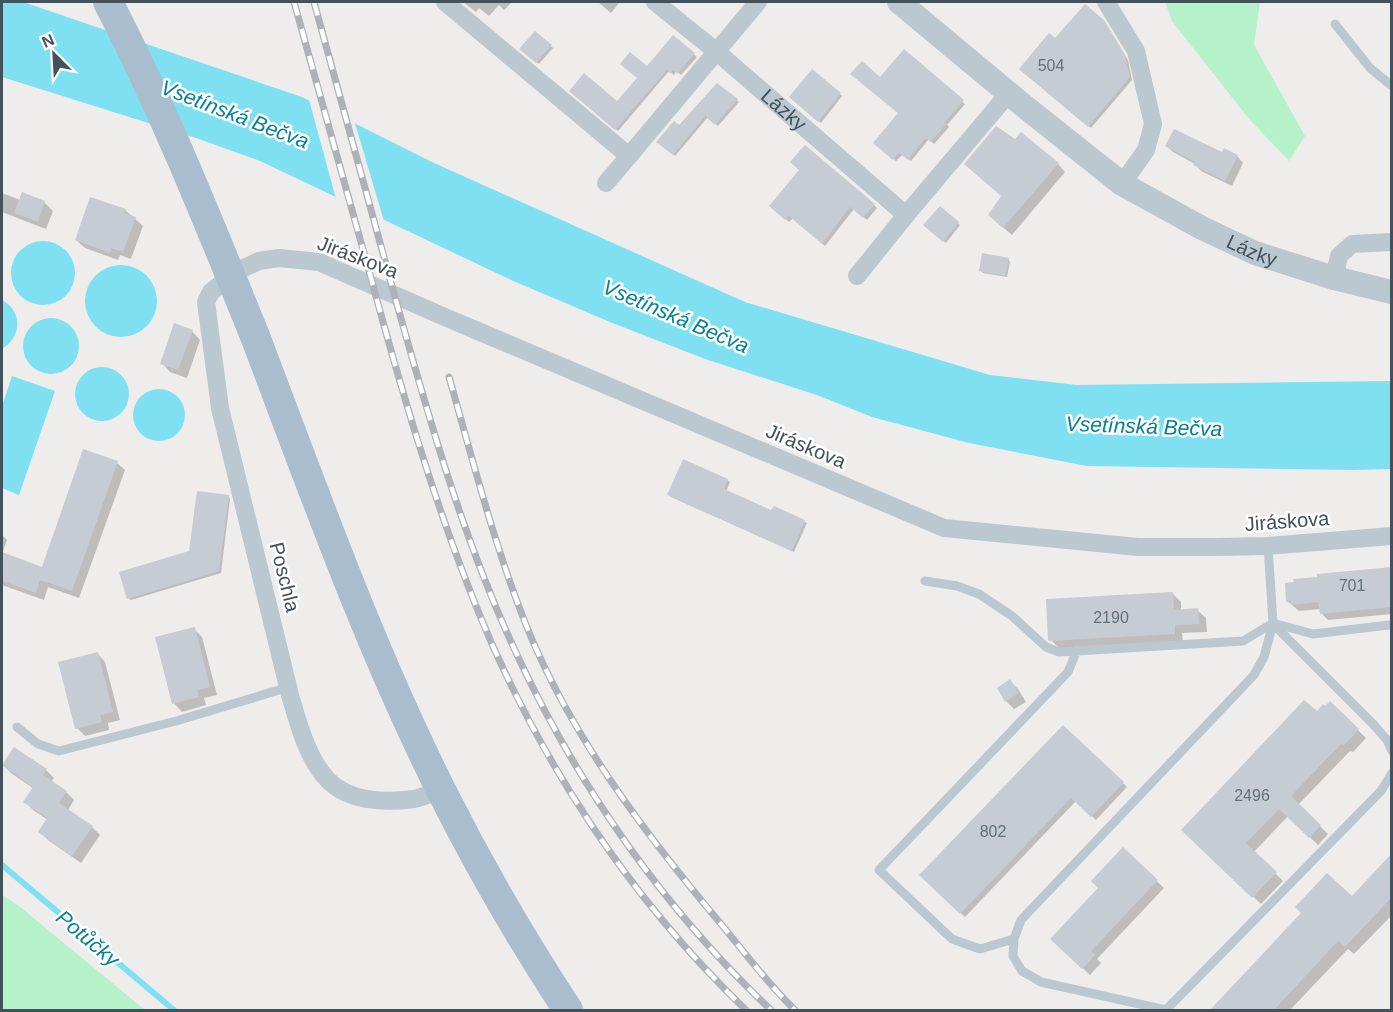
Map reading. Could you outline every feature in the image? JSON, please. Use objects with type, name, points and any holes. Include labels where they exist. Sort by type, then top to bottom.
[{"type":"main road","points":[[108,2],[157,102],[204,210],[387,674],[441,790],[486,877],[568,1011]]},
{"type":"street","points":[[445,2],[629,156]]},
{"type":"street","name":"Lázky","points":[[655,2],[717,52],[906,216]]},
{"type":"street","points":[[606,183],[758,2]]},
{"type":"street","name":"Lázky","points":[[899,2],[1122,184],[1202,228],[1255,253],[1334,278],[1392,292]]},
{"type":"street","points":[[1106,2],[1136,51],[1153,124],[1146,150],[1122,184]]},
{"type":"street","points":[[857,276],[1009,93]]},
{"type":"street","points":[[1334,278],[1340,256],[1352,244],[1392,242]]},
{"type":"street","name":"Jiráskova","points":[[235,272],[259,261],[279,258],[319,262],[944,528],[1138,547],[1268,546],[1392,536]]},
{"type":"street","name":"Poschla","points":[[235,272],[211,292],[206,302],[219,408],[300,726],[312,756],[326,779],[340,791],[361,798],[384,801],[415,798],[441,790]]},
{"type":"lane","points":[[1335,24],[1370,68],[1392,86]]},
{"type":"lane","points":[[1268,546],[1273,623],[1264,657],[1254,675],[1020,920],[1014,939],[1013,956],[1022,971],[1041,982],[1166,1010],[1381,791],[1392,773]]},
{"type":"lane","points":[[925,581],[957,586],[979,594],[1012,616],[1046,647],[1059,652],[1244,641],[1273,623],[1313,634],[1389,625]]},
{"type":"lane","points":[[1273,623],[1374,725],[1387,740],[1392,751]]},
{"type":"lane","points":[[1014,939],[980,949],[952,939],[879,870],[1068,672],[1077,650]]},
{"type":"lane","points":[[17,727],[38,744],[59,751],[176,721],[289,687]]},
{"type":"green space","points":[[1165,2],[1260,2],[1254,45],[1305,136],[1289,161],[1249,119],[1172,21]]},
{"type":"green space","points":[[2,895],[19,906],[145,1010],[2,1010]]},
{"type":"water","name":"Vsetínská Bečva","points":[[2,2],[23,2],[302,97],[434,163],[745,302],[990,375],[1077,385],[1391,381],[1391,469],[1087,466],[969,443],[872,417],[817,395],[705,359],[610,322],[511,280],[260,161],[196,138],[2,77]]},
{"type":"water","points":[[43,241],[61,247],[69,255],[75,273],[69,291],[61,299],[43,305],[25,299],[17,291],[11,273],[17,255],[25,247]]},
{"type":"water","points":[[114,265],[128,265],[147,275],[157,294],[157,308],[147,327],[128,337],[114,337],[95,327],[85,308],[85,294],[95,275]]},
{"type":"water","points":[[2,300],[14,311],[17,324],[13,338],[2,349]]},
{"type":"water","points":[[51,318],[62,320],[71,326],[77,335],[79,346],[77,357],[71,366],[62,372],[51,374],[40,372],[31,366],[25,357],[23,346],[25,335],[31,326],[40,320]]},
{"type":"water","points":[[102,367],[112,369],[121,375],[127,384],[129,394],[127,404],[121,413],[112,419],[102,421],[92,419],[83,413],[77,404],[75,394],[77,384],[83,375],[92,369]]},
{"type":"water","points":[[12,376],[55,391],[19,495],[2,488],[2,406]]},
{"type":"water","points":[[154,389],[164,389],[173,393],[181,401],[185,415],[181,429],[173,437],[164,441],[154,441],[145,437],[137,429],[133,420],[133,410],[137,401],[145,393]]},
{"type":"pier","points":[[308,96],[354,120],[384,221],[336,199]]},
{"type":"building","points":[[1085,4],[1104,20],[1125,55],[1130,77],[1088,127],[1019,69],[1049,33],[1055,38]]},
{"type":"building","points":[[535,31],[552,45],[536,63],[519,49]]},
{"type":"building","points":[[673,35],[695,53],[678,74],[673,70],[671,74],[667,70],[615,130],[569,91],[584,73],[617,101],[637,78],[620,64],[630,52],[647,66]]},
{"type":"building","points":[[904,49],[964,100],[931,142],[925,138],[908,160],[899,153],[893,160],[873,143],[898,113],[850,74],[862,61],[880,77]]},
{"type":"building","points":[[812,69],[841,93],[818,122],[789,97]]},
{"type":"building","points":[[717,83],[738,99],[715,125],[705,116],[673,155],[656,142],[674,121],[679,125]]},
{"type":"building","points":[[996,126],[1015,139],[1021,132],[1059,163],[1003,228],[988,215],[1001,196],[964,164]]},
{"type":"building","points":[[1174,129],[1222,152],[1224,148],[1238,155],[1225,181],[1193,165],[1195,162],[1165,146]]},
{"type":"building","points":[[805,145],[875,204],[863,218],[850,207],[822,244],[789,216],[785,220],[769,206],[799,170],[790,162]]},
{"type":"building","points":[[22,192],[45,201],[38,222],[14,213]]},
{"type":"building","points":[[90,197],[126,209],[124,213],[136,217],[123,252],[111,248],[110,253],[75,240]]},
{"type":"building","points":[[940,206],[959,222],[943,242],[923,225]]},
{"type":"building","points":[[982,253],[1009,258],[1005,276],[979,271]]},
{"type":"building","points":[[174,323],[193,330],[178,370],[160,364]]},
{"type":"building","points":[[83,449],[118,461],[72,591],[40,580],[36,593],[2,581],[2,552],[42,567]]},
{"type":"building","points":[[683,459],[728,479],[724,489],[771,510],[774,506],[805,520],[792,551],[667,495]]},
{"type":"building","points":[[197,491],[229,495],[219,571],[127,599],[119,572],[189,551]]},
{"type":"building","points":[[1392,567],[1392,607],[1320,614],[1318,602],[1291,605],[1291,601],[1286,602],[1285,583],[1294,582],[1293,579],[1317,577],[1317,574]]},
{"type":"building","points":[[1173,592],[1174,610],[1198,608],[1199,624],[1175,625],[1175,634],[1048,640],[1046,599]]},
{"type":"building","points":[[195,627],[210,687],[197,690],[199,697],[172,704],[155,637]]},
{"type":"building","points":[[98,652],[113,712],[100,715],[102,722],[75,729],[58,662]]},
{"type":"building","points":[[1010,679],[1019,693],[1005,702],[997,688]]},
{"type":"building","points":[[1304,700],[1317,711],[1323,704],[1325,706],[1330,701],[1359,729],[1344,745],[1341,744],[1291,796],[1321,825],[1309,838],[1279,809],[1246,843],[1277,872],[1252,898],[1181,830]]},
{"type":"building","points":[[1063,725],[1124,782],[1091,817],[1071,798],[960,914],[919,875]]},
{"type":"building","points":[[14,747],[47,769],[43,775],[67,791],[59,803],[93,826],[72,856],[38,832],[47,818],[23,802],[33,787],[2,765]]},
{"type":"building","points":[[1123,847],[1158,880],[1091,951],[1095,955],[1082,969],[1050,939],[1098,888],[1091,881]]},
{"type":"building","points":[[1392,853],[1392,897],[1345,947],[1338,941],[1273,1011],[1209,1011],[1301,913],[1295,907],[1327,873],[1352,896]]},
{"type":"waterway","name":"Potůčky","points":[[2,865],[174,1010]]},
{"type":"railway","points":[[294,2],[419,444],[460,566],[500,662],[557,770],[625,873],[703,967],[746,1010]]},
{"type":"railway","points":[[314,2],[433,431],[481,569],[519,659],[569,755],[628,846],[696,932],[771,1010]]},
{"type":"railway","points":[[449,377],[486,508],[518,605],[549,676],[569,714],[615,787],[666,857],[775,990],[795,1010]]}]
